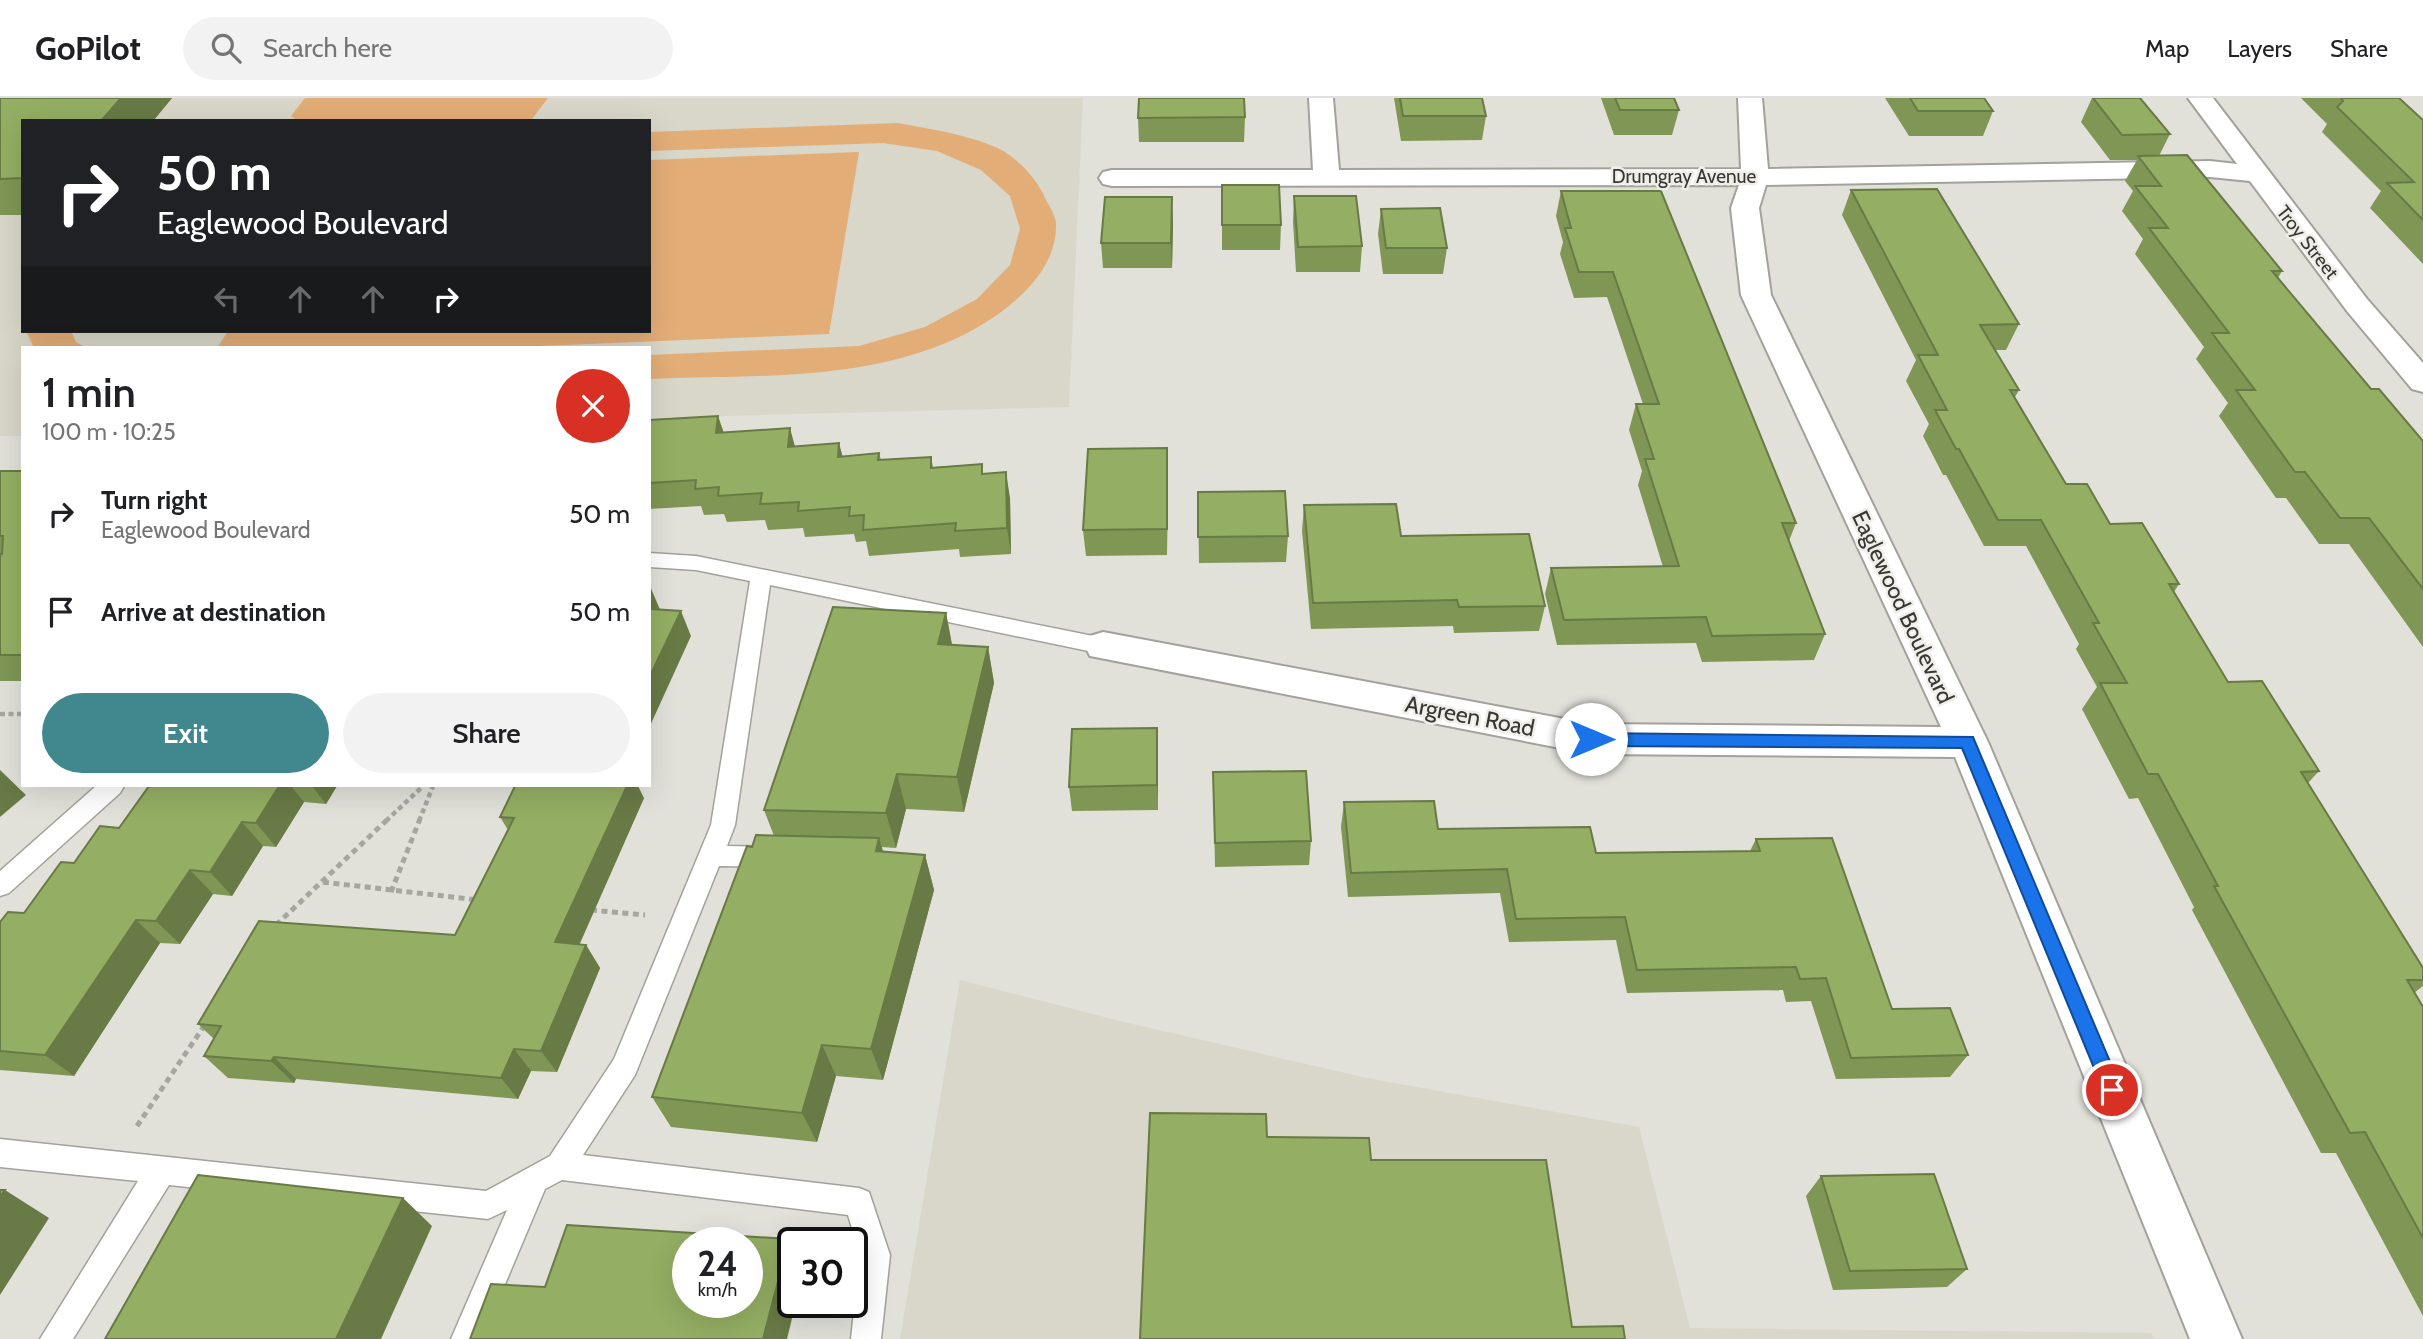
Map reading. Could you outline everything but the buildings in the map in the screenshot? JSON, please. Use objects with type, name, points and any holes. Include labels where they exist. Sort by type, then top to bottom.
[{"type":"street","points":[[1321,98],[1326,177]]},
{"type":"street","name":"Eaglewood Boulevard","points":[[1749,98],[1755,177],[1745,208],[1756,295],[1968,742],[2216,1339]]},
{"type":"street","name":"Troy Street","points":[[2200,98],[2255,174],[2357,305],[2423,382]]},
{"type":"street","name":"Drumgray Avenue","points":[[1112,178],[1755,177],[2210,169],[2255,174]]},
{"type":"street","name":"Argreen Road","points":[[1103,646],[1591,739],[1968,742]]},
{"type":"lane","points":[[651,560],[696,563],[1103,646]]},
{"type":"lane","points":[[466,1339],[547,1173],[625,1066],[723,825],[761,576]]},
{"type":"lane","points":[[0,886],[111,787]]},
{"type":"lane","points":[[710,856],[792,858]]},
{"type":"lane","points":[[0,1153],[488,1205],[547,1173],[859,1202],[875,1255],[866,1339]]},
{"type":"lane","points":[[55,1339],[162,1170]]},
{"type":"path","points":[[0,714],[21,715]]},
{"type":"path","points":[[274,928],[422,787]]},
{"type":"path","points":[[391,892],[433,787]]},
{"type":"path","points":[[322,882],[391,892],[485,900]]},
{"type":"path","points":[[578,909],[685,918]]},
{"type":"path","points":[[111,1165],[211,1016]]},
{"type":"shaded area","points":[[0,98],[1083,98],[1069,407],[651,418],[651,346],[21,346],[21,436],[0,436]]},
{"type":"shaded area","points":[[305,98],[548,98],[532,119],[295,119],[291,116]]},
{"type":"shaded area","points":[[898,123],[953,134],[994,146],[1024,167],[1039,186],[1054,215],[1056,224],[1053,246],[1045,266],[1014,302],[974,329],[933,348],[899,359],[829,371],[651,379],[651,355],[859,346],[925,327],[977,299],[1010,265],[1020,229],[1010,196],[981,170],[937,151],[883,143],[651,151],[651,132]]},
{"type":"shaded area","points":[[859,152],[829,334],[537,346],[218,346],[227,333],[651,333],[651,160]]},
{"type":"shaded area","points":[[27,333],[72,333],[76,342],[83,346],[33,346]]},
{"type":"shaded area","points":[[960,980],[1124,1022],[1367,1078],[1639,1127],[1690,1328],[2151,1333],[2154,1339],[900,1339]]},
{"type":"route","points":[[1591,739],[1968,742],[2112,1090]]}]
